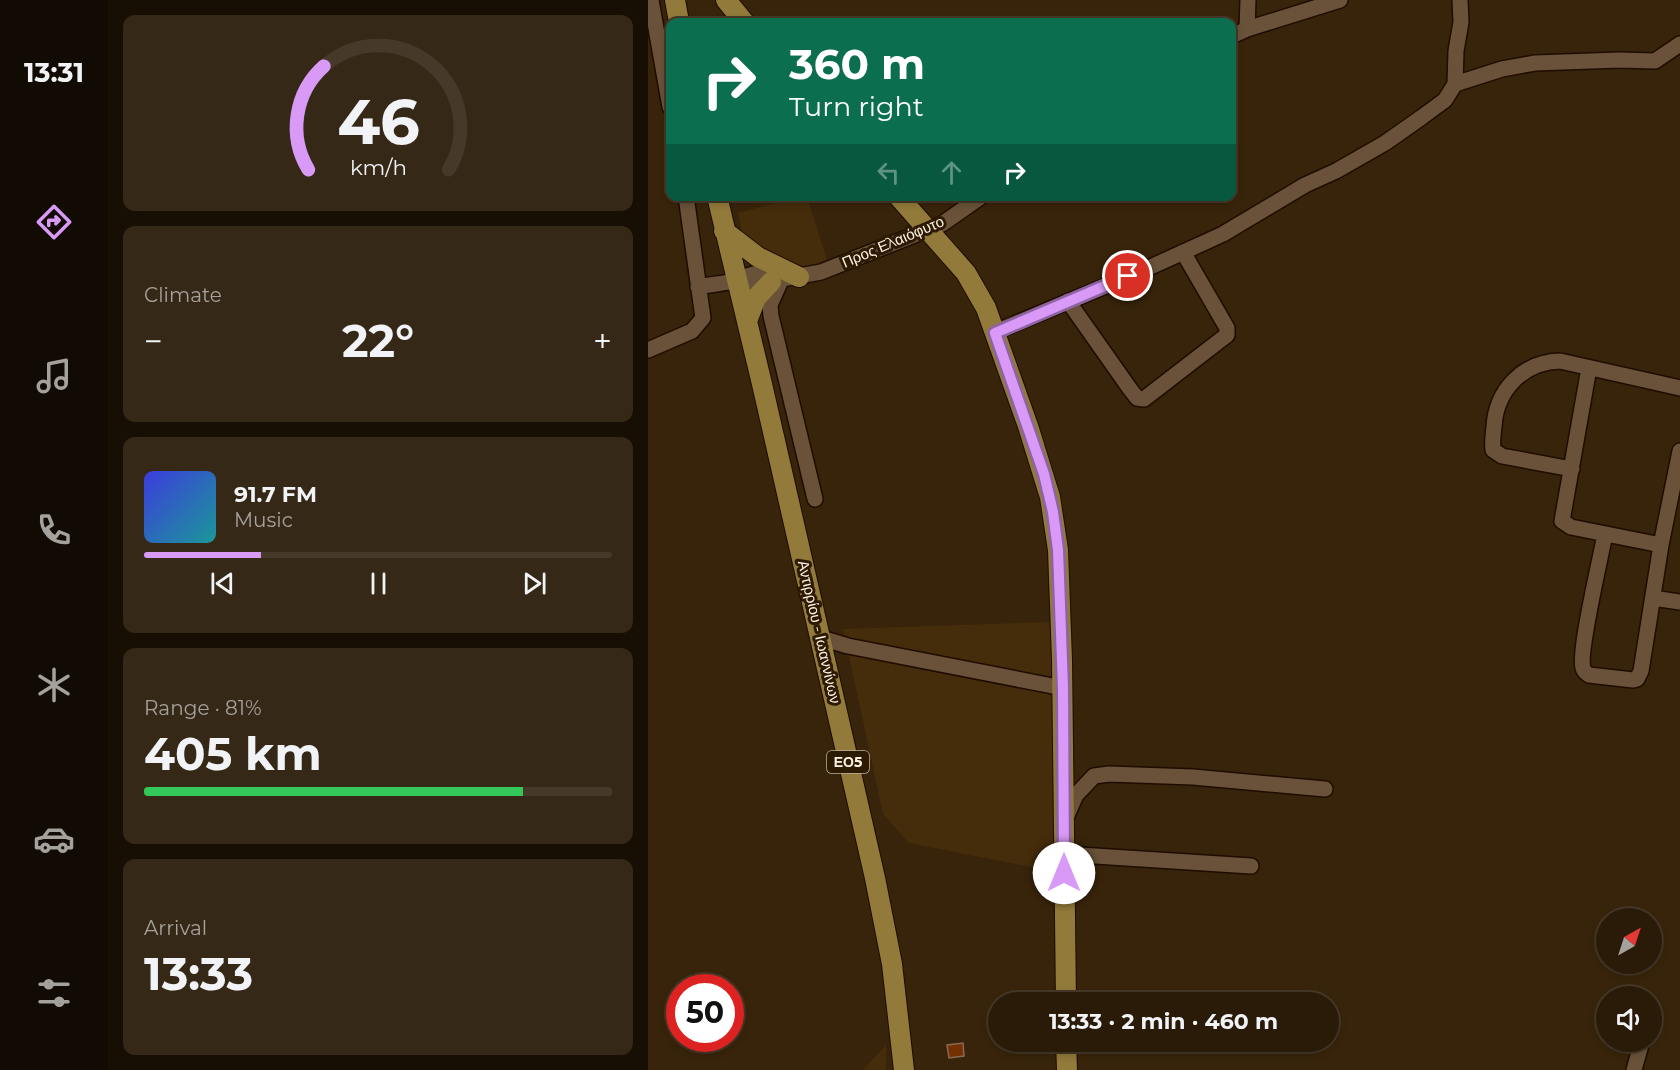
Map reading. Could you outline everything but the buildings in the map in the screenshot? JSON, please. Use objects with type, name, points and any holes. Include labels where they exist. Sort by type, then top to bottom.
[{"type":"main road","points":[[675,0],[678,18]]},
{"type":"main road","points":[[726,0],[741,18]]},
{"type":"main road","name":"Αντιρρίου - Ιωαννίνων","points":[[718,201],[821,638],[888,944],[900,1022],[904,1070]]},
{"type":"main road","points":[[902,201],[966,273],[990,315],[1041,465],[1053,512],[1058,550],[1063,688],[1066,992]]},
{"type":"main road","points":[[724,231],[784,279],[756,298],[747,321]]},
{"type":"main road","points":[[1066,1052],[1066,1070]]},
{"type":"street","points":[[651,0],[666,84]]},
{"type":"street","points":[[1247,29],[1248,0]]},
{"type":"street","points":[[1236,34],[1340,0]]},
{"type":"street","points":[[995,333],[1184,252],[1239,225],[1305,184],[1336,171],[1385,143],[1445,100],[1455,84],[1456,51],[1461,22],[1460,0]]},
{"type":"street","points":[[1455,84],[1502,69],[1535,63],[1655,61],[1680,44]]},
{"type":"street","points":[[648,350],[686,334],[697,327],[703,318],[687,201]]},
{"type":"street","name":"Προς Ελαιόφυτο","points":[[698,286],[736,280],[754,285],[821,272],[927,230],[948,220],[975,201]]},
{"type":"street","points":[[1068,301],[1130,389],[1137,398],[1144,399],[1227,334],[1227,328],[1184,252]]},
{"type":"street","points":[[784,279],[770,305],[771,316],[815,500]]},
{"type":"street","points":[[1572,469],[1502,456],[1496,453],[1492,446],[1497,404],[1515,379],[1530,367],[1542,363],[1560,362],[1680,388]]},
{"type":"street","points":[[1589,368],[1562,521],[1571,527],[1661,545]]},
{"type":"street","points":[[1605,534],[1584,643],[1582,666],[1589,675],[1636,679],[1641,671],[1661,545],[1675,498],[1680,450]]},
{"type":"street","points":[[1653,598],[1680,602]]},
{"type":"street","points":[[821,638],[1063,688]]},
{"type":"street","points":[[1064,823],[1076,795],[1094,776],[1109,774],[1203,778],[1324,789]]},
{"type":"street","points":[[1064,854],[1251,866]]},
{"type":"street","points":[[1634,1070],[1639,1052]]},
{"type":"shaded area","points":[[783,201],[808,201],[827,260],[799,270],[744,242],[738,213]]},
{"type":"shaded area","points":[[1051,622],[1056,872],[909,843],[883,814],[843,629]]},
{"type":"shaded area","points":[[886,1045],[886,1070],[863,1070]]},
{"type":"route","points":[[1064,873],[1063,688],[1058,550],[1053,512],[1044,474],[995,333],[1128,276]]}]
